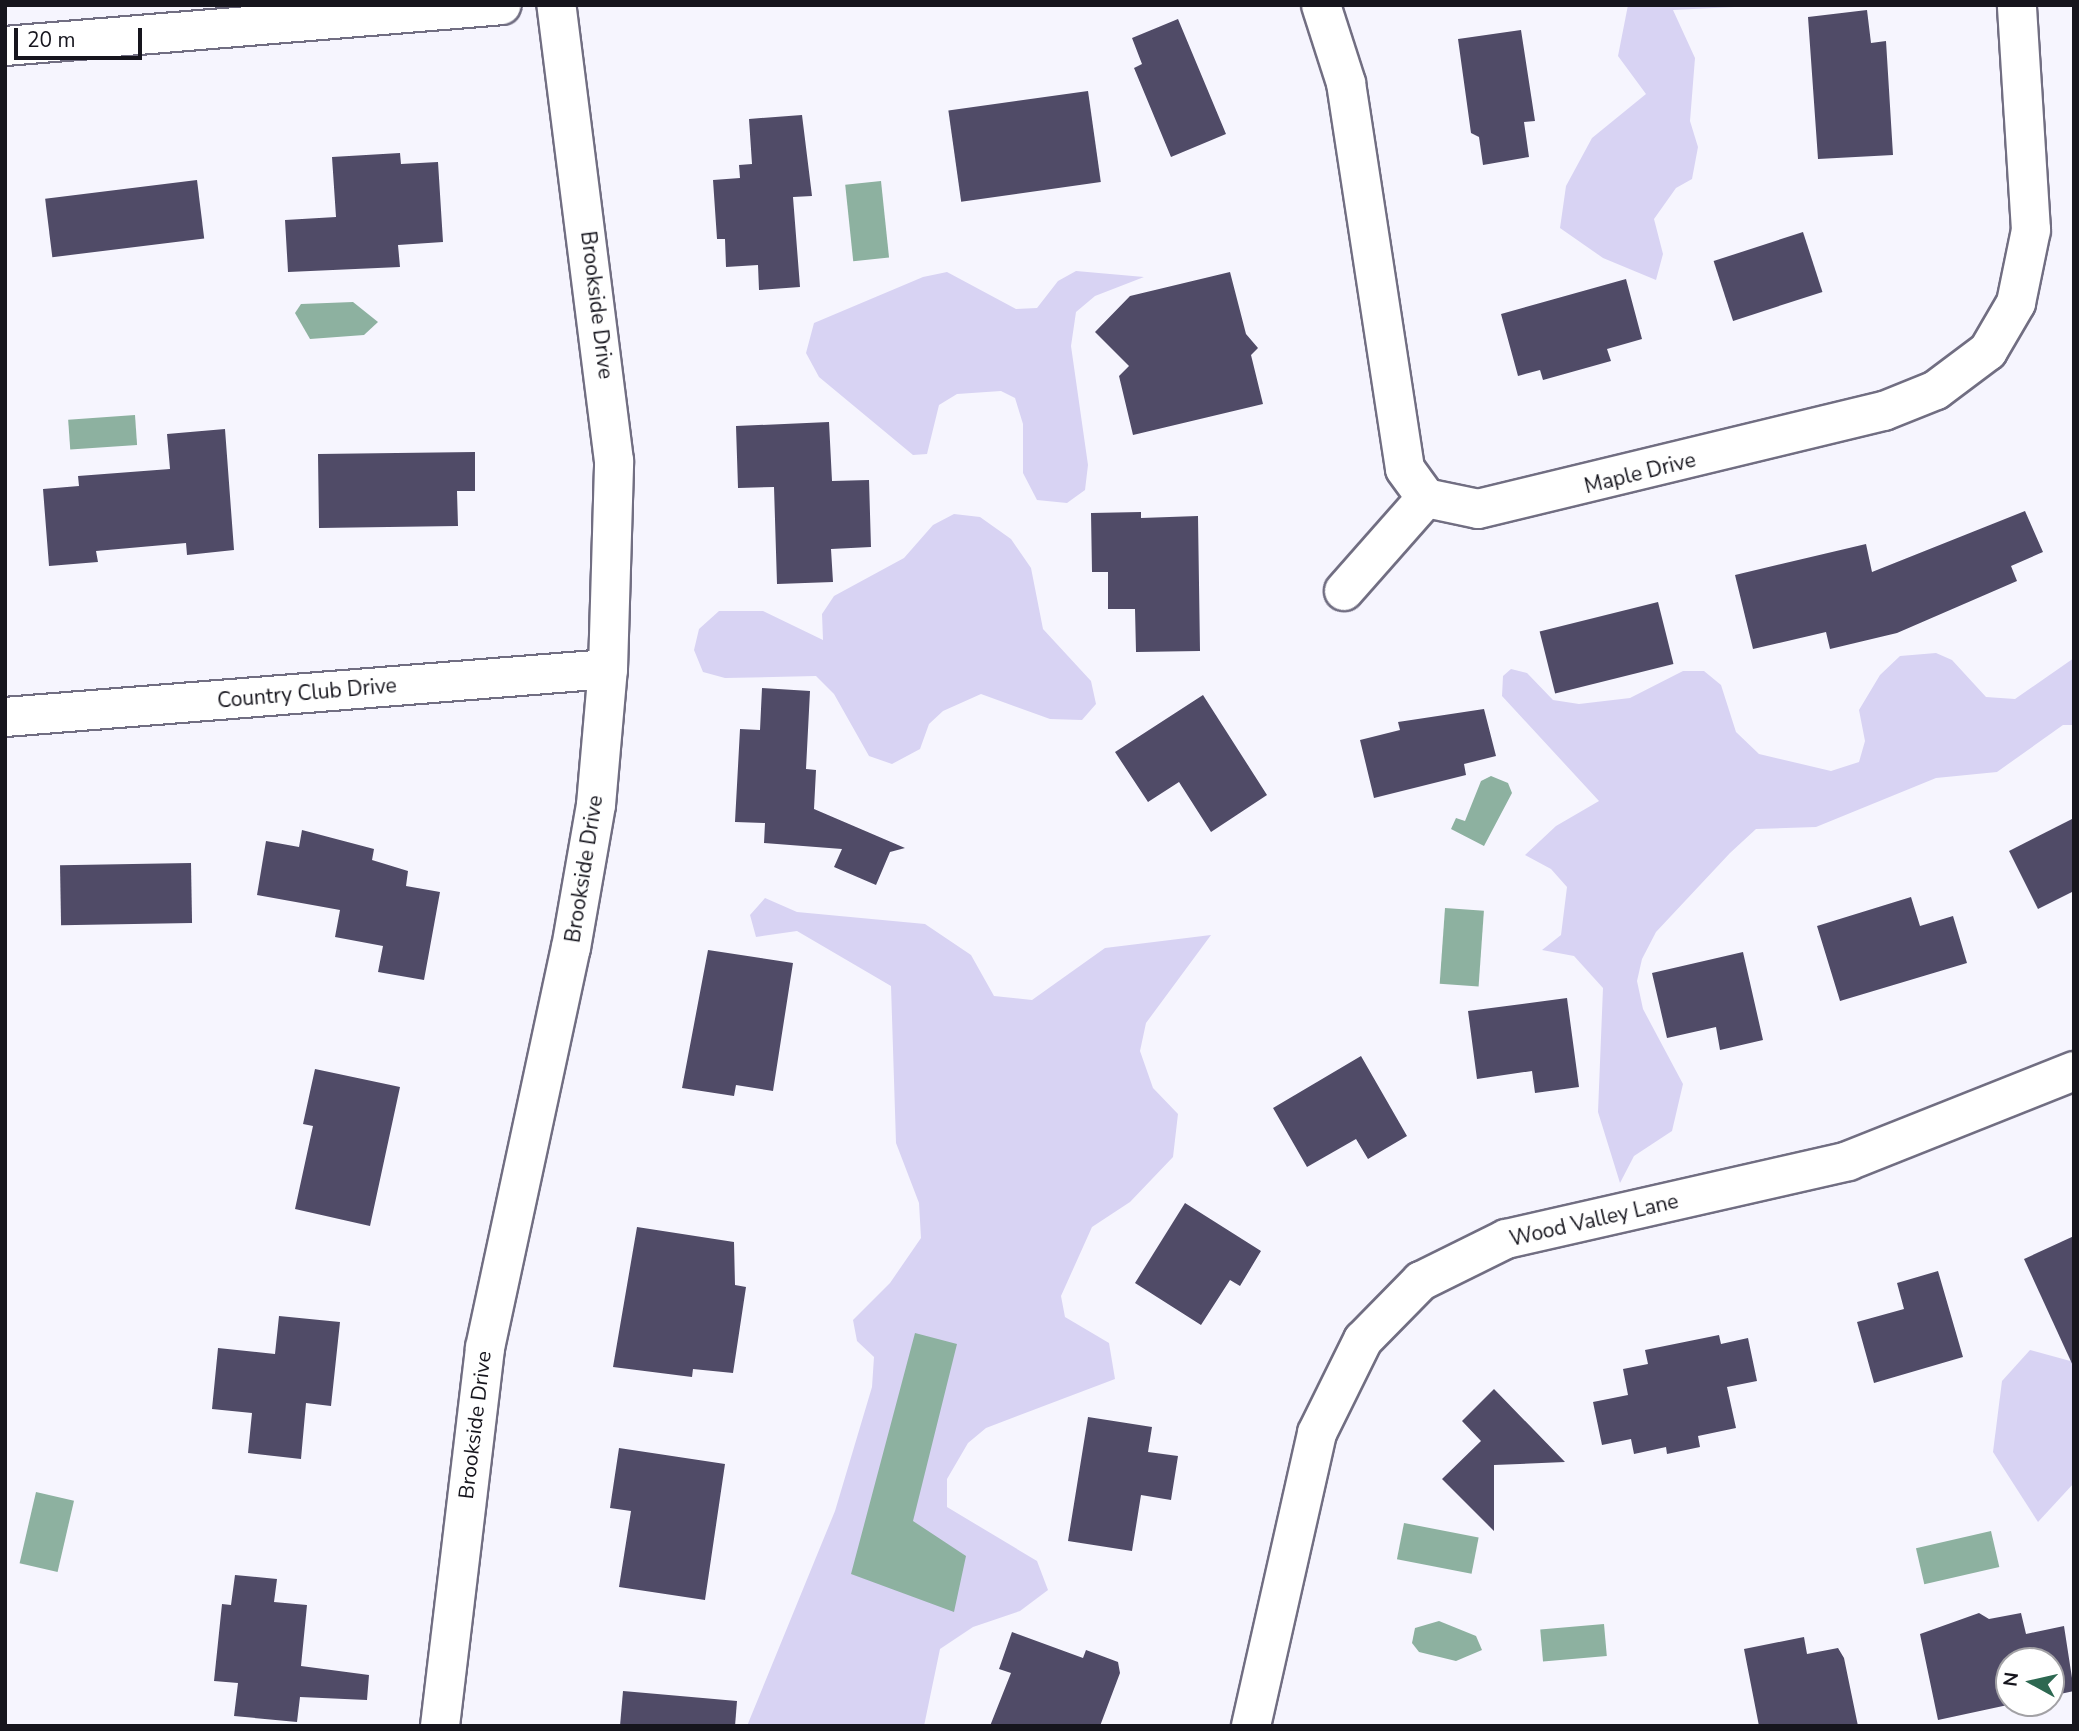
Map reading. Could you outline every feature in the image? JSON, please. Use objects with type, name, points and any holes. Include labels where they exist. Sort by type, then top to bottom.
[{"type":"street","points":[[5,47],[501,5]]},
{"type":"street","name":"Brookside Drive","points":[[440,1726],[485,1348],[571,948],[596,805],[608,669],[614,461],[556,5]]},
{"type":"street","points":[[1321,5],[1346,83],[1401,456],[1411,483],[1426,498],[1344,591]]},
{"type":"street","name":"Maple Drive","points":[[1426,498],[1463,509],[1500,508],[1836,424],[1936,390],[1988,351],[2016,303],[2031,230],[2017,5]]},
{"type":"street","name":"Country Club Drive","points":[[5,717],[608,669]]},
{"type":"street","name":"Wood Valley Lane","points":[[1251,1726],[1317,1433],[1363,1340],[1421,1281],[1506,1239],[1848,1161],[2074,1071]]},
{"type":"shaded area","points":[[1628,5],[1776,5],[1673,10],[1695,58],[1690,121],[1698,147],[1692,179],[1676,188],[1654,219],[1663,254],[1656,280],[1603,258],[1560,228],[1566,186],[1592,138],[1646,94],[1618,56]]},
{"type":"shaded area","points":[[881,181],[889,258],[853,261],[845,185]]},
{"type":"shaded area","points":[[1076,271],[1144,277],[1095,296],[1076,312],[1071,346],[1088,465],[1085,490],[1067,503],[1037,500],[1023,473],[1023,424],[1015,398],[1001,391],[957,394],[939,405],[927,454],[913,455],[819,377],[806,353],[814,323],[923,277],[947,272],[1016,309],[1037,308],[1058,281]]},
{"type":"shaded area","points":[[353,302],[378,322],[364,335],[310,339],[295,313],[301,304]]},
{"type":"shaded area","points":[[135,415],[137,445],[70,450],[68,420]]},
{"type":"shaded area","points":[[954,514],[980,517],[1011,539],[1031,568],[1043,629],[1091,681],[1096,704],[1082,720],[1050,719],[981,694],[943,711],[929,724],[920,749],[892,764],[869,756],[834,694],[816,676],[725,678],[703,672],[694,650],[699,629],[719,611],[763,611],[823,640],[822,614],[834,596],[904,558],[933,525]]},
{"type":"shaded area","points":[[1936,653],[1952,660],[1986,697],[2015,699],[2074,658],[2074,725],[2063,725],[1997,772],[1936,778],[1816,827],[1756,829],[1730,853],[1656,932],[1642,959],[1637,981],[1643,1009],[1683,1084],[1672,1131],[1634,1156],[1620,1183],[1598,1112],[1603,988],[1574,956],[1542,950],[1561,935],[1567,887],[1551,869],[1525,855],[1556,826],[1599,801],[1502,696],[1503,676],[1511,669],[1527,673],[1553,700],[1579,704],[1630,698],[1683,671],[1704,671],[1721,685],[1736,732],[1759,754],[1831,771],[1859,762],[1865,741],[1859,710],[1880,675],[1900,656]]},
{"type":"shaded area","points":[[1491,776],[1508,783],[1512,793],[1484,846],[1451,829],[1456,818],[1465,821],[1481,781]]},
{"type":"shaded area","points":[[765,898],[797,912],[925,924],[971,955],[994,996],[1032,1000],[1105,948],[1211,935],[1146,1023],[1140,1051],[1153,1088],[1178,1114],[1173,1157],[1130,1202],[1092,1227],[1061,1296],[1065,1317],[1109,1343],[1115,1379],[986,1428],[968,1443],[947,1479],[947,1507],[1037,1561],[1048,1590],[1020,1611],[973,1627],[940,1649],[924,1726],[747,1726],[835,1511],[872,1387],[874,1357],[857,1341],[853,1320],[890,1283],[921,1238],[919,1203],[896,1143],[891,986],[797,931],[756,937],[750,915]]},
{"type":"shaded area","points":[[1445,908],[1484,911],[1479,987],[1440,984]]},
{"type":"shaded area","points":[[915,1333],[957,1344],[913,1521],[966,1556],[954,1612],[851,1574]]},
{"type":"shaded area","points":[[2030,1350],[2074,1362],[2074,1483],[2038,1522],[1993,1452],[2002,1381]]},
{"type":"shaded area","points":[[36,1492],[74,1501],[58,1572],[20,1563]]},
{"type":"shaded area","points":[[1404,1523],[1479,1538],[1472,1574],[1397,1559]]},
{"type":"shaded area","points":[[1991,1531],[1999,1567],[1924,1584],[1916,1548]]},
{"type":"shaded area","points":[[1439,1621],[1476,1636],[1482,1650],[1456,1661],[1419,1652],[1412,1643],[1415,1628]]},
{"type":"shaded area","points":[[1604,1624],[1607,1656],[1543,1661],[1540,1630]]},
{"type":"building","points":[[1867,10],[1871,43],[1886,41],[1893,155],[1818,159],[1808,17]]},
{"type":"building","points":[[1178,19],[1226,134],[1171,157],[1134,68],[1142,64],[1132,38]]},
{"type":"building","points":[[1521,30],[1535,121],[1524,122],[1529,157],[1483,165],[1479,137],[1471,133],[1458,39]]},
{"type":"building","points":[[1088,91],[1101,182],[961,202],[948,111]]},
{"type":"building","points":[[802,115],[812,196],[793,197],[800,287],[759,290],[758,265],[726,267],[725,239],[717,239],[713,180],[740,178],[739,165],[752,164],[749,119]]},
{"type":"building","points":[[400,153],[401,164],[438,162],[443,242],[398,245],[400,267],[288,272],[285,220],[336,217],[332,157]]},
{"type":"building","points":[[197,180],[204,239],[52,257],[45,199]]},
{"type":"building","points":[[1803,232],[1822,292],[1733,321],[1714,261]]},
{"type":"building","points":[[1230,272],[1246,334],[1258,348],[1251,355],[1263,404],[1133,435],[1119,376],[1129,366],[1095,332],[1130,296]]},
{"type":"building","points":[[1626,279],[1642,339],[1607,349],[1611,361],[1543,380],[1540,370],[1518,376],[1501,314]]},
{"type":"building","points":[[829,422],[832,481],[869,480],[871,547],[831,549],[833,582],[777,584],[774,487],[738,488],[736,426]]},
{"type":"building","points":[[225,429],[234,550],[187,555],[186,543],[96,551],[98,562],[49,566],[43,489],[79,486],[78,476],[170,469],[167,434]]},
{"type":"building","points":[[475,452],[475,491],[457,491],[458,526],[319,528],[318,454]]},
{"type":"building","points":[[2025,511],[2043,552],[2011,566],[2017,581],[1897,633],[1830,649],[1826,632],[1753,649],[1735,575],[1866,544],[1872,572]]},
{"type":"building","points":[[1141,512],[1141,518],[1198,516],[1200,651],[1136,652],[1135,609],[1108,609],[1108,572],[1092,572],[1091,513]]},
{"type":"building","points":[[1658,602],[1673,664],[1555,694],[1540,632]]},
{"type":"building","points":[[762,688],[810,691],[806,769],[816,770],[814,809],[905,848],[890,852],[876,885],[834,867],[842,849],[764,843],[765,823],[735,822],[740,729],[760,730]]},
{"type":"building","points":[[1203,695],[1267,795],[1211,832],[1179,782],[1148,802],[1115,752]]},
{"type":"building","points":[[1484,709],[1496,756],[1464,764],[1466,775],[1374,798],[1360,740],[1400,730],[1398,722]]},
{"type":"building","points":[[2074,818],[2074,891],[2038,909],[2009,851]]},
{"type":"building","points":[[302,830],[374,849],[372,860],[408,871],[406,886],[440,892],[424,980],[378,972],[383,946],[335,937],[340,910],[257,895],[266,841],[299,847]]},
{"type":"building","points":[[191,863],[192,923],[61,925],[60,865]]},
{"type":"building","points":[[1911,897],[1920,926],[1953,916],[1967,963],[1840,1001],[1817,926]]},
{"type":"building","points":[[708,950],[793,963],[773,1091],[736,1085],[734,1096],[682,1088]]},
{"type":"building","points":[[1743,952],[1763,1040],[1720,1050],[1716,1027],[1667,1038],[1652,973]]},
{"type":"building","points":[[1567,998],[1579,1087],[1535,1093],[1532,1071],[1477,1079],[1468,1011]]},
{"type":"building","points":[[1361,1056],[1407,1136],[1368,1159],[1356,1139],[1307,1167],[1273,1108]]},
{"type":"building","points":[[315,1069],[400,1087],[370,1226],[295,1209],[313,1126],[303,1124]]},
{"type":"building","points":[[1185,1203],[1261,1251],[1240,1286],[1230,1280],[1201,1325],[1135,1283]]},
{"type":"building","points":[[637,1227],[734,1242],[735,1285],[746,1287],[733,1373],[693,1369],[692,1377],[613,1367]]},
{"type":"building","points":[[2074,1236],[2074,1368],[2024,1259]]},
{"type":"building","points":[[1938,1271],[1963,1357],[1874,1383],[1857,1322],[1904,1309],[1897,1283]]},
{"type":"building","points":[[279,1316],[340,1322],[331,1406],[306,1403],[301,1459],[248,1453],[252,1413],[212,1409],[218,1348],[275,1354]]},
{"type":"building","points":[[1719,1335],[1721,1344],[1748,1338],[1757,1381],[1727,1387],[1736,1428],[1698,1436],[1700,1447],[1667,1454],[1666,1447],[1634,1454],[1631,1439],[1602,1445],[1593,1402],[1628,1395],[1623,1369],[1648,1364],[1645,1350]]},
{"type":"building","points":[[1494,1389],[1565,1462],[1494,1465],[1494,1531],[1442,1479],[1481,1441],[1462,1421]]},
{"type":"building","points":[[1088,1417],[1152,1427],[1148,1452],[1178,1456],[1171,1500],[1141,1495],[1132,1551],[1068,1541]]},
{"type":"building","points":[[619,1448],[725,1464],[705,1600],[619,1587],[631,1511],[610,1508]]},
{"type":"building","points":[[235,1575],[277,1579],[274,1602],[307,1605],[301,1666],[369,1675],[367,1700],[300,1697],[297,1722],[234,1716],[238,1683],[214,1681],[222,1604],[231,1605]]},
{"type":"building","points":[[1979,1613],[1989,1619],[2021,1613],[2026,1634],[2064,1626],[2074,1691],[2065,1693],[2065,1647],[1995,1647],[1995,1708],[1938,1720],[1920,1634]]},
{"type":"building","points":[[1012,1632],[1083,1658],[1086,1650],[1118,1662],[1120,1673],[1100,1726],[990,1726],[1011,1673],[999,1669]]},
{"type":"building","points":[[1804,1637],[1807,1654],[1838,1648],[1844,1658],[1858,1726],[1759,1726],[1744,1649]]},
{"type":"building","points":[[623,1691],[737,1701],[735,1726],[620,1726]]}]
